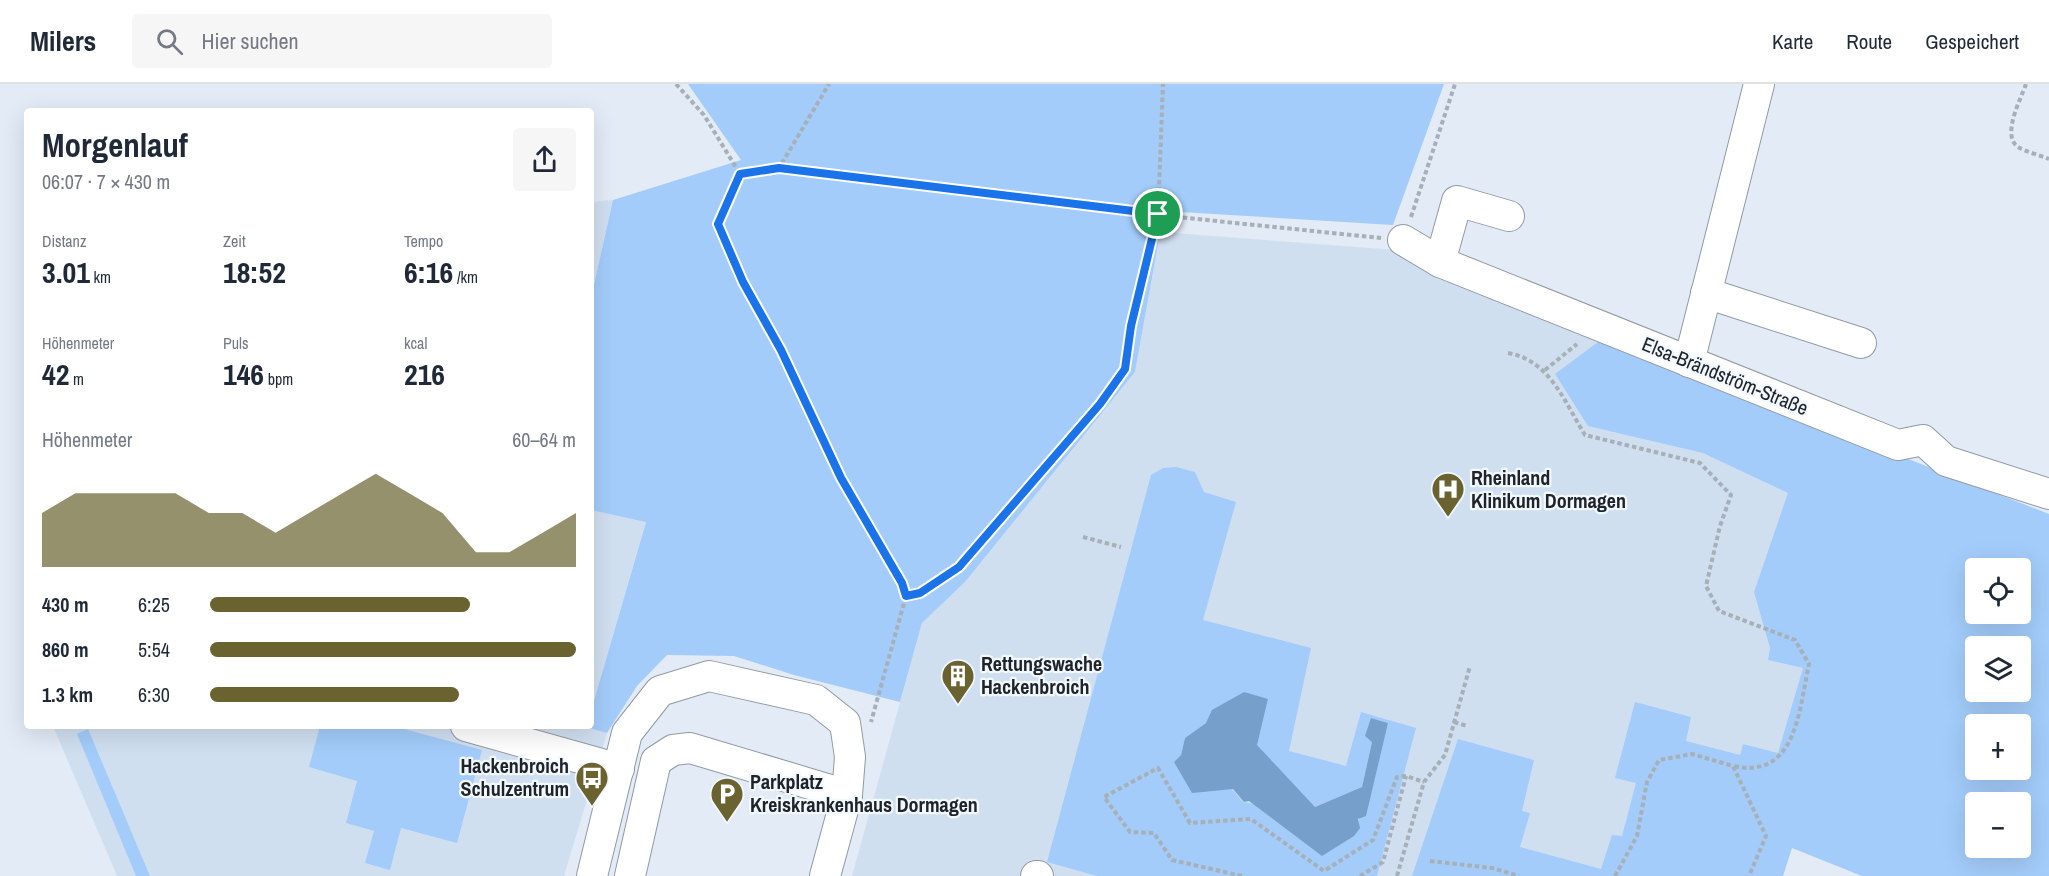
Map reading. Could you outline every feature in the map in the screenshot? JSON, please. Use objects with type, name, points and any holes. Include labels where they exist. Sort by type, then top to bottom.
[{"type":"street","points":[[1689,362],[1759,84]]},
{"type":"street","points":[[1440,262],[1457,201],[1509,216]]},
{"type":"street","name":"Elsa-Brändström-Straße","points":[[1403,240],[1440,262],[1898,445],[1923,440],[1946,461],[2049,494]]},
{"type":"street","points":[[1706,293],[1861,343]]},
{"type":"street","points":[[592,876],[627,733],[660,690],[709,676],[816,700],[845,723],[850,757],[847,795],[825,876]]},
{"type":"street","points":[[477,729],[619,769]]},
{"type":"street","points":[[630,876],[656,761],[673,750],[690,748],[847,795]]},
{"type":"path","points":[[676,84],[704,115],[740,174]]},
{"type":"path","points":[[779,168],[829,84]]},
{"type":"path","points":[[906,596],[920,593],[959,567],[1100,404],[1125,369],[1131,326],[1158,214],[1163,84]]},
{"type":"path","points":[[740,174],[779,168],[1158,214],[1403,240],[1455,84]]},
{"type":"path","points":[[2026,84],[2012,124],[2012,140],[2017,146],[2049,159]]},
{"type":"path","points":[[740,174],[718,224],[743,282],[781,350],[841,478],[902,583],[906,596],[871,724]]},
{"type":"path","points":[[1545,370],[1599,326]]},
{"type":"path","points":[[1508,353],[1520,355],[1545,370],[1585,435],[1700,463],[1731,495],[1720,526],[1706,586],[1719,611],[1795,640],[1809,664],[1791,744],[1770,764],[1751,770],[1692,754],[1659,760],[1647,782],[1637,836],[1615,876]]},
{"type":"path","points":[[1083,537],[1121,547]]},
{"type":"path","points":[[1397,876],[1424,782],[1445,754],[1470,666]]},
{"type":"path","points":[[1454,722],[1467,726]]},
{"type":"path","points":[[1733,766],[1766,836],[1749,876]]},
{"type":"path","points":[[1242,876],[1172,860],[1154,832],[1130,832],[1104,797],[1158,768],[1190,823],[1251,819],[1324,871],[1373,840],[1397,777],[1406,776],[1424,782]]},
{"type":"path","points":[[1360,876],[1383,862],[1406,776]]},
{"type":"path","points":[[1430,861],[1492,868],[1519,876]]},
{"type":"shaded area","points":[[688,84],[1444,84],[1393,225],[1164,211],[1135,372],[965,582],[922,623],[900,702],[794,675],[734,656],[667,655],[637,686],[607,733],[593,729],[594,701],[646,522],[594,511],[594,285],[613,200],[741,160]]},
{"type":"shaded area","points":[[613,200],[594,285],[594,202]]},
{"type":"shaded area","name":"Rheinland Klinikum Dormagen","points":[[1160,232],[1396,250],[1895,454],[1783,876],[852,876],[922,623],[965,582],[1135,372]]},
{"type":"shaded area","points":[[1602,339],[2049,514],[2049,876],[1862,876],[1792,848],[1783,876],[1412,876],[1458,739],[1534,760],[1522,811],[1530,813],[1520,847],[1601,869],[1612,835],[1622,836],[1636,783],[1615,778],[1635,702],[1691,717],[1686,741],[1740,755],[1743,744],[1778,753],[1803,668],[1768,660],[1770,648],[1754,592],[1788,493],[1703,453],[1588,426],[1555,374]]},
{"type":"shaded area","points":[[1176,467],[1195,472],[1204,492],[1236,502],[1203,620],[1311,648],[1289,751],[1346,766],[1361,712],[1416,728],[1377,876],[1097,876],[1047,862],[1151,475],[1163,468]],"holes":[[[1268,699],[1256,745],[1315,807],[1362,787],[1372,742],[1371,718],[1388,723],[1358,823],[1243,802],[1232,789],[1174,762],[1181,755],[1185,738],[1206,723]]]},
{"type":"shaded area","points":[[594,511],[646,521],[594,701]]},
{"type":"shaded area","points":[[1244,692],[1268,699],[1257,745],[1315,807],[1362,787],[1372,742],[1365,736],[1371,718],[1388,723],[1366,816],[1358,819],[1360,828],[1354,836],[1322,856],[1249,801],[1244,802],[1233,789],[1192,793],[1174,762],[1181,755],[1185,738],[1206,723],[1212,710]]},
{"type":"shaded area","points":[[594,728],[607,733],[564,876],[117,876],[54,729]]},
{"type":"shaded area","points":[[88,729],[150,876],[136,876],[77,734]]},
{"type":"shaded area","points":[[319,729],[404,729],[482,750],[457,843],[401,828],[390,870],[365,863],[374,831],[346,823],[357,781],[309,767]]},
{"type":"place","name":"Rheinland Klinikum Dormagen","points":[[1448,518]]},
{"type":"place","name":"Rettungswache Hackenbroich","points":[[958,705]]},
{"type":"place","name":"Hackenbroich Schulzentrum","points":[[592,807]]},
{"type":"place","name":"Parkplatz Kreiskrankenhaus Dormagen","points":[[727,823]]},
{"type":"route","points":[[779,168],[1158,214],[1131,326],[1125,369],[1100,404],[959,567],[920,593],[906,596],[902,583],[841,478],[781,350],[743,282],[718,224],[740,174],[779,168]]}]
